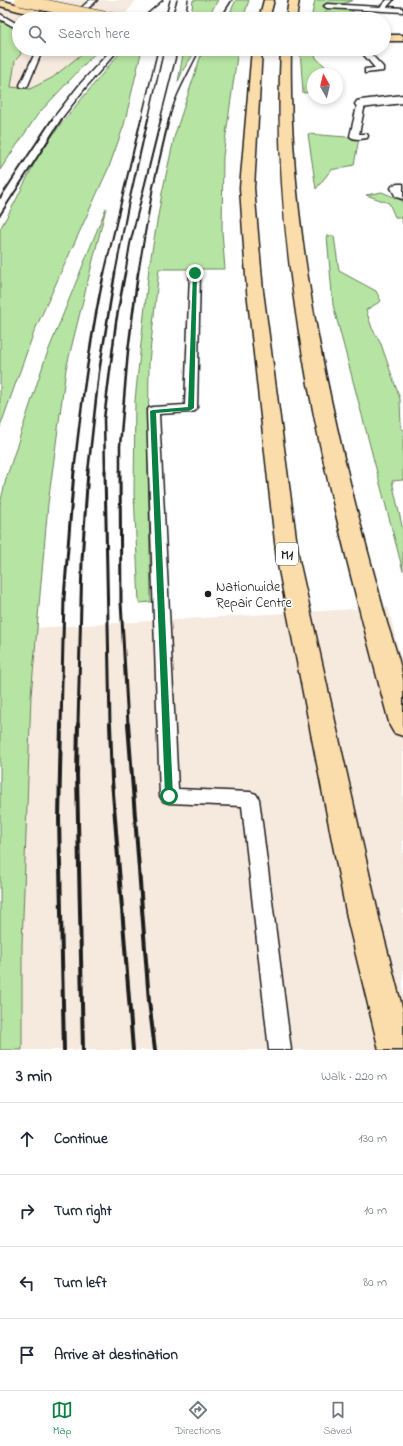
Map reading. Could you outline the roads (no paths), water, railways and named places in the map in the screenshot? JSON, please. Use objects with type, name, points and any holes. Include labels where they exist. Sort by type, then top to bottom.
[{"type":"main road","points":[[20,0],[76,12]]},
{"type":"main road","points":[[265,12],[268,0]]},
{"type":"main road","points":[[292,12],[294,0]]},
{"type":"main road","points":[[0,3],[31,12]]},
{"type":"main road","points":[[391,38],[403,38]]},
{"type":"main road","name":"M1","points":[[256,56],[247,188],[255,291],[288,560],[364,922],[396,1050]]},
{"type":"main road","points":[[286,56],[284,118],[287,179],[301,293],[322,405],[358,561],[403,726]]},
{"type":"street","points":[[361,104],[403,99]]},
{"type":"street","points":[[403,188],[398,188],[403,195]]},
{"type":"lane","points":[[76,12],[83,9],[94,0]]},
{"type":"lane","points":[[382,9],[390,0]]},
{"type":"lane","points":[[327,6],[403,10]]},
{"type":"lane","points":[[0,16],[12,24]]},
{"type":"lane","points":[[24,85],[38,56]]},
{"type":"lane","points":[[368,56],[380,69],[368,71]]},
{"type":"lane","points":[[361,104],[354,136],[364,136]]},
{"type":"lane","points":[[195,273],[191,408],[153,411],[169,796],[250,799],[280,1050]]},
{"type":"railway","points":[[149,12],[163,0]]},
{"type":"railway","points":[[167,12],[170,0]]},
{"type":"railway","points":[[173,12],[177,0]]},
{"type":"railway","points":[[186,12],[188,0]]},
{"type":"railway","points":[[224,12],[232,0]]},
{"type":"railway","points":[[51,120],[80,83],[105,56]]},
{"type":"railway","points":[[61,120],[114,56]]},
{"type":"railway","points":[[141,120],[156,56]]},
{"type":"railway","points":[[148,120],[162,56]]},
{"type":"railway","points":[[160,120],[176,56]]},
{"type":"railway","points":[[169,120],[179,92],[197,56]]},
{"type":"railway","points":[[0,198],[52,119]]},
{"type":"railway","points":[[0,215],[62,119]]},
{"type":"railway","points":[[104,274],[141,119]]},
{"type":"railway","points":[[115,274],[128,206],[148,119]]},
{"type":"railway","points":[[125,274],[130,244],[161,119]]},
{"type":"railway","points":[[138,274],[153,187],[169,119]]},
{"type":"railway","points":[[74,472],[86,372],[104,273]]},
{"type":"railway","points":[[88,472],[99,372],[115,273]]},
{"type":"railway","points":[[105,472],[104,419],[116,322],[125,273]]},
{"type":"railway","points":[[120,471],[120,446],[128,351],[138,273]]},
{"type":"railway","points":[[61,725],[64,598],[74,471]]},
{"type":"railway","points":[[78,725],[82,560],[88,471]]},
{"type":"railway","points":[[105,471],[110,725]]},
{"type":"railway","points":[[120,471],[121,602],[128,725]]},
{"type":"railway","points":[[61,724],[59,819],[64,1050]]},
{"type":"railway","points":[[78,724],[77,775],[83,1050]]},
{"type":"railway","points":[[110,724],[112,780],[133,1050]]},
{"type":"railway","points":[[128,724],[149,1001],[155,1050]]},
{"type":"place","name":"Nationwide Repair Centre","points":[[208,594]]}]
